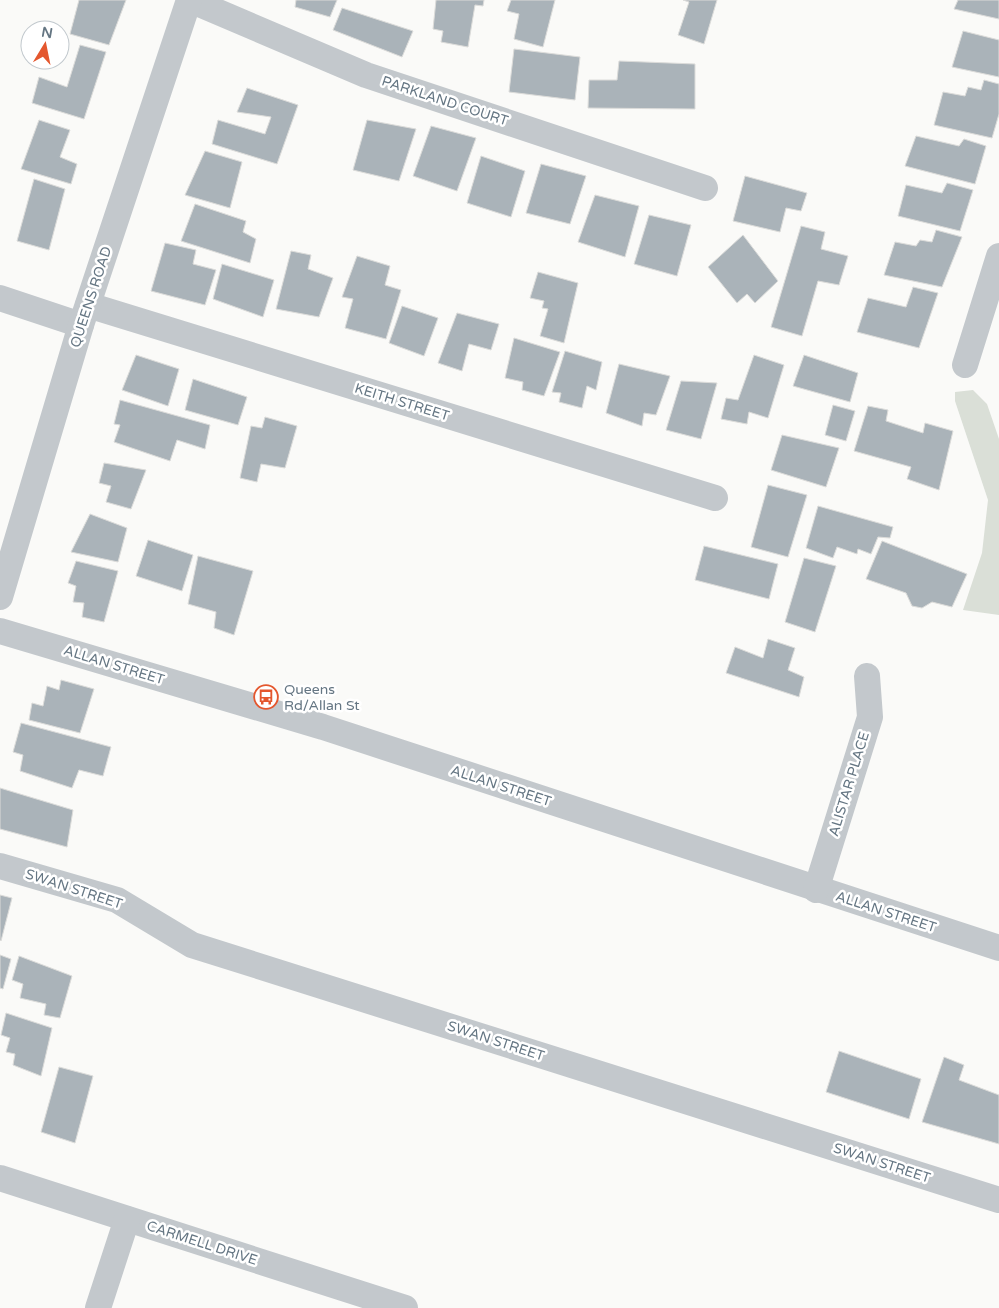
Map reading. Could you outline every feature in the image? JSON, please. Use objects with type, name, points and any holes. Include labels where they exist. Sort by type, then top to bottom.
[{"type":"street","name":"PARKLAND COURT","points":[[190,0],[366,75],[705,188]]},
{"type":"street","name":"QUEENS ROAD","points":[[0,597],[85,315],[190,0]]},
{"type":"street","points":[[965,365],[999,256]]},
{"type":"street","name":"KEITH STREET","points":[[0,298],[85,315],[715,498]]},
{"type":"street","name":"ALLAN STREET","points":[[0,631],[323,727],[816,890],[999,948]]},
{"type":"street","name":"ALISTAR PLACE","points":[[816,890],[870,717],[867,676]]},
{"type":"street","name":"SWAN STREET","points":[[0,866],[117,900],[192,944],[999,1200]]},
{"type":"street","name":"CARMELL DRIVE","points":[[0,1178],[401,1308]]},
{"type":"street","points":[[98,1308],[127,1220]]},
{"type":"shaded area","points":[[973,390],[987,404],[999,439],[999,615],[963,610],[982,553],[988,500],[955,401],[955,392]]},
{"type":"building","points":[[79,0],[126,0],[109,45],[70,34]]},
{"type":"building","points":[[296,0],[337,0],[330,17],[295,7]]},
{"type":"building","points":[[436,0],[484,0],[483,6],[475,5],[468,47],[441,42],[443,31],[433,29]]},
{"type":"building","points":[[511,0],[555,0],[543,47],[514,39],[519,14],[507,11]]},
{"type":"building","points":[[683,0],[717,0],[704,44],[678,35],[689,2]]},
{"type":"building","points":[[958,0],[999,0],[999,19],[954,9]]},
{"type":"building","points":[[342,8],[413,31],[402,57],[333,30]]},
{"type":"building","points":[[963,31],[999,40],[999,77],[952,67]]},
{"type":"building","points":[[80,45],[106,52],[84,119],[32,103],[39,77],[67,87]]},
{"type":"building","points":[[514,49],[580,57],[575,100],[509,92]]},
{"type":"building","points":[[619,61],[695,64],[695,109],[588,108],[589,80],[617,80]]},
{"type":"building","points":[[984,80],[999,84],[999,114],[992,138],[934,125],[943,92],[965,96],[968,87],[981,90]]},
{"type":"building","points":[[247,88],[298,105],[277,164],[212,144],[218,120],[265,134],[271,117],[237,112]]},
{"type":"building","points":[[39,120],[70,130],[60,157],[77,164],[71,184],[21,169]]},
{"type":"building","points":[[367,120],[416,129],[399,181],[353,170]]},
{"type":"building","points":[[431,126],[476,138],[457,191],[413,176]]},
{"type":"building","points":[[916,136],[959,146],[964,139],[986,146],[975,184],[905,166]]},
{"type":"building","points":[[205,151],[242,162],[230,208],[185,195]]},
{"type":"building","points":[[481,156],[525,171],[511,217],[467,203]]},
{"type":"building","points":[[541,164],[586,176],[570,224],[526,213]]},
{"type":"building","points":[[745,176],[807,193],[801,211],[786,208],[780,232],[733,221]]},
{"type":"building","points":[[34,179],[65,189],[49,250],[17,241]]},
{"type":"building","points":[[947,183],[973,190],[960,231],[898,216],[906,185],[942,193]]},
{"type":"building","points":[[595,195],[639,206],[625,257],[578,242]]},
{"type":"building","points":[[195,204],[246,221],[243,232],[256,239],[250,263],[181,241]]},
{"type":"building","points":[[649,215],[691,225],[677,276],[634,264]]},
{"type":"building","points":[[801,226],[825,232],[821,249],[848,256],[839,285],[818,281],[802,336],[771,327]]},
{"type":"building","points":[[936,230],[962,237],[942,287],[884,275],[895,242],[916,246],[920,240],[932,242]]},
{"type":"building","points":[[743,235],[778,281],[755,303],[747,294],[737,303],[708,267]]},
{"type":"building","points":[[165,243],[196,250],[193,264],[216,270],[205,305],[151,291]]},
{"type":"building","points":[[291,251],[311,255],[308,269],[333,278],[319,317],[276,309]]},
{"type":"building","points":[[357,256],[390,266],[385,285],[401,290],[386,339],[345,328],[353,299],[342,297]]},
{"type":"building","points":[[222,264],[274,280],[263,317],[213,299]]},
{"type":"building","points":[[538,272],[578,283],[564,343],[540,336],[548,309],[542,308],[544,301],[530,298]]},
{"type":"building","points":[[913,287],[938,293],[919,348],[857,332],[868,298],[906,307]]},
{"type":"building","points":[[402,306],[438,318],[424,356],[389,343]]},
{"type":"building","points":[[457,313],[499,324],[491,350],[469,344],[462,371],[438,363]]},
{"type":"building","points":[[514,338],[560,352],[544,396],[522,390],[523,382],[505,378]]},
{"type":"building","points":[[565,351],[602,362],[596,390],[587,386],[582,408],[559,402],[561,393],[552,392]]},
{"type":"building","points":[[136,355],[179,369],[168,406],[122,390]]},
{"type":"building","points":[[754,355],[784,365],[768,418],[749,412],[747,424],[721,419],[726,398],[738,400]]},
{"type":"building","points":[[804,355],[858,373],[850,402],[793,386]]},
{"type":"building","points":[[619,364],[670,376],[656,415],[644,413],[642,426],[606,413]]},
{"type":"building","points":[[193,379],[247,397],[238,425],[185,410]]},
{"type":"building","points":[[681,381],[717,383],[701,439],[666,430]]},
{"type":"building","points":[[120,400],[210,425],[205,449],[177,440],[170,461],[114,442],[120,425],[114,424]]},
{"type":"building","points":[[833,405],[855,411],[846,441],[825,435]]},
{"type":"building","points":[[868,406],[888,410],[886,421],[923,433],[925,423],[953,431],[939,490],[907,479],[911,467],[854,451]]},
{"type":"building","points":[[265,417],[297,426],[285,468],[261,464],[257,482],[240,478],[251,426],[262,428]]},
{"type":"building","points":[[782,435],[839,448],[826,487],[771,470]]},
{"type":"building","points":[[104,463],[146,470],[131,509],[106,502],[111,486],[99,483]]},
{"type":"building","points":[[768,485],[807,495],[788,557],[751,547]]},
{"type":"building","points":[[818,506],[893,527],[890,538],[878,537],[871,554],[858,549],[857,554],[837,547],[833,558],[806,548]]},
{"type":"building","points":[[90,514],[127,528],[118,562],[71,552]]},
{"type":"building","points":[[148,540],[193,555],[182,591],[136,576]]},
{"type":"building","points":[[882,541],[967,574],[952,607],[932,602],[922,608],[912,606],[906,593],[866,579]]},
{"type":"building","points":[[704,546],[778,564],[769,599],[695,580]]},
{"type":"building","points":[[198,556],[253,571],[234,635],[214,628],[216,612],[188,604]]},
{"type":"building","points":[[804,558],[836,566],[815,632],[785,622]]},
{"type":"building","points":[[76,561],[118,571],[104,622],[82,617],[84,603],[73,602],[76,586],[68,583]]},
{"type":"building","points":[[768,639],[795,648],[788,670],[804,677],[799,697],[726,673],[735,647],[763,658]]},
{"type":"building","points":[[61,680],[94,689],[80,733],[29,720],[32,703],[43,706],[47,686],[59,690]]},
{"type":"building","points":[[21,723],[111,747],[103,776],[79,770],[72,788],[20,771],[23,755],[13,752]]},
{"type":"building","points":[[0,788],[73,810],[67,847],[0,829]]},
{"type":"building","points":[[0,895],[12,898],[1,941],[0,940]]},
{"type":"building","points":[[0,955],[11,959],[3,989],[0,988]]},
{"type":"building","points":[[19,956],[72,976],[60,1018],[44,1015],[46,1004],[20,998],[23,984],[12,980]]},
{"type":"building","points":[[6,1013],[52,1028],[41,1076],[13,1065],[15,1054],[6,1052],[10,1038],[1,1035]]},
{"type":"building","points":[[839,1051],[921,1079],[909,1119],[826,1092]]},
{"type":"building","points":[[944,1057],[964,1065],[959,1080],[999,1095],[999,1144],[922,1122]]},
{"type":"building","points":[[59,1067],[93,1076],[75,1143],[41,1132]]},
{"type":"place","name":"Queens Rd/Allan St","points":[[266,697]]}]
